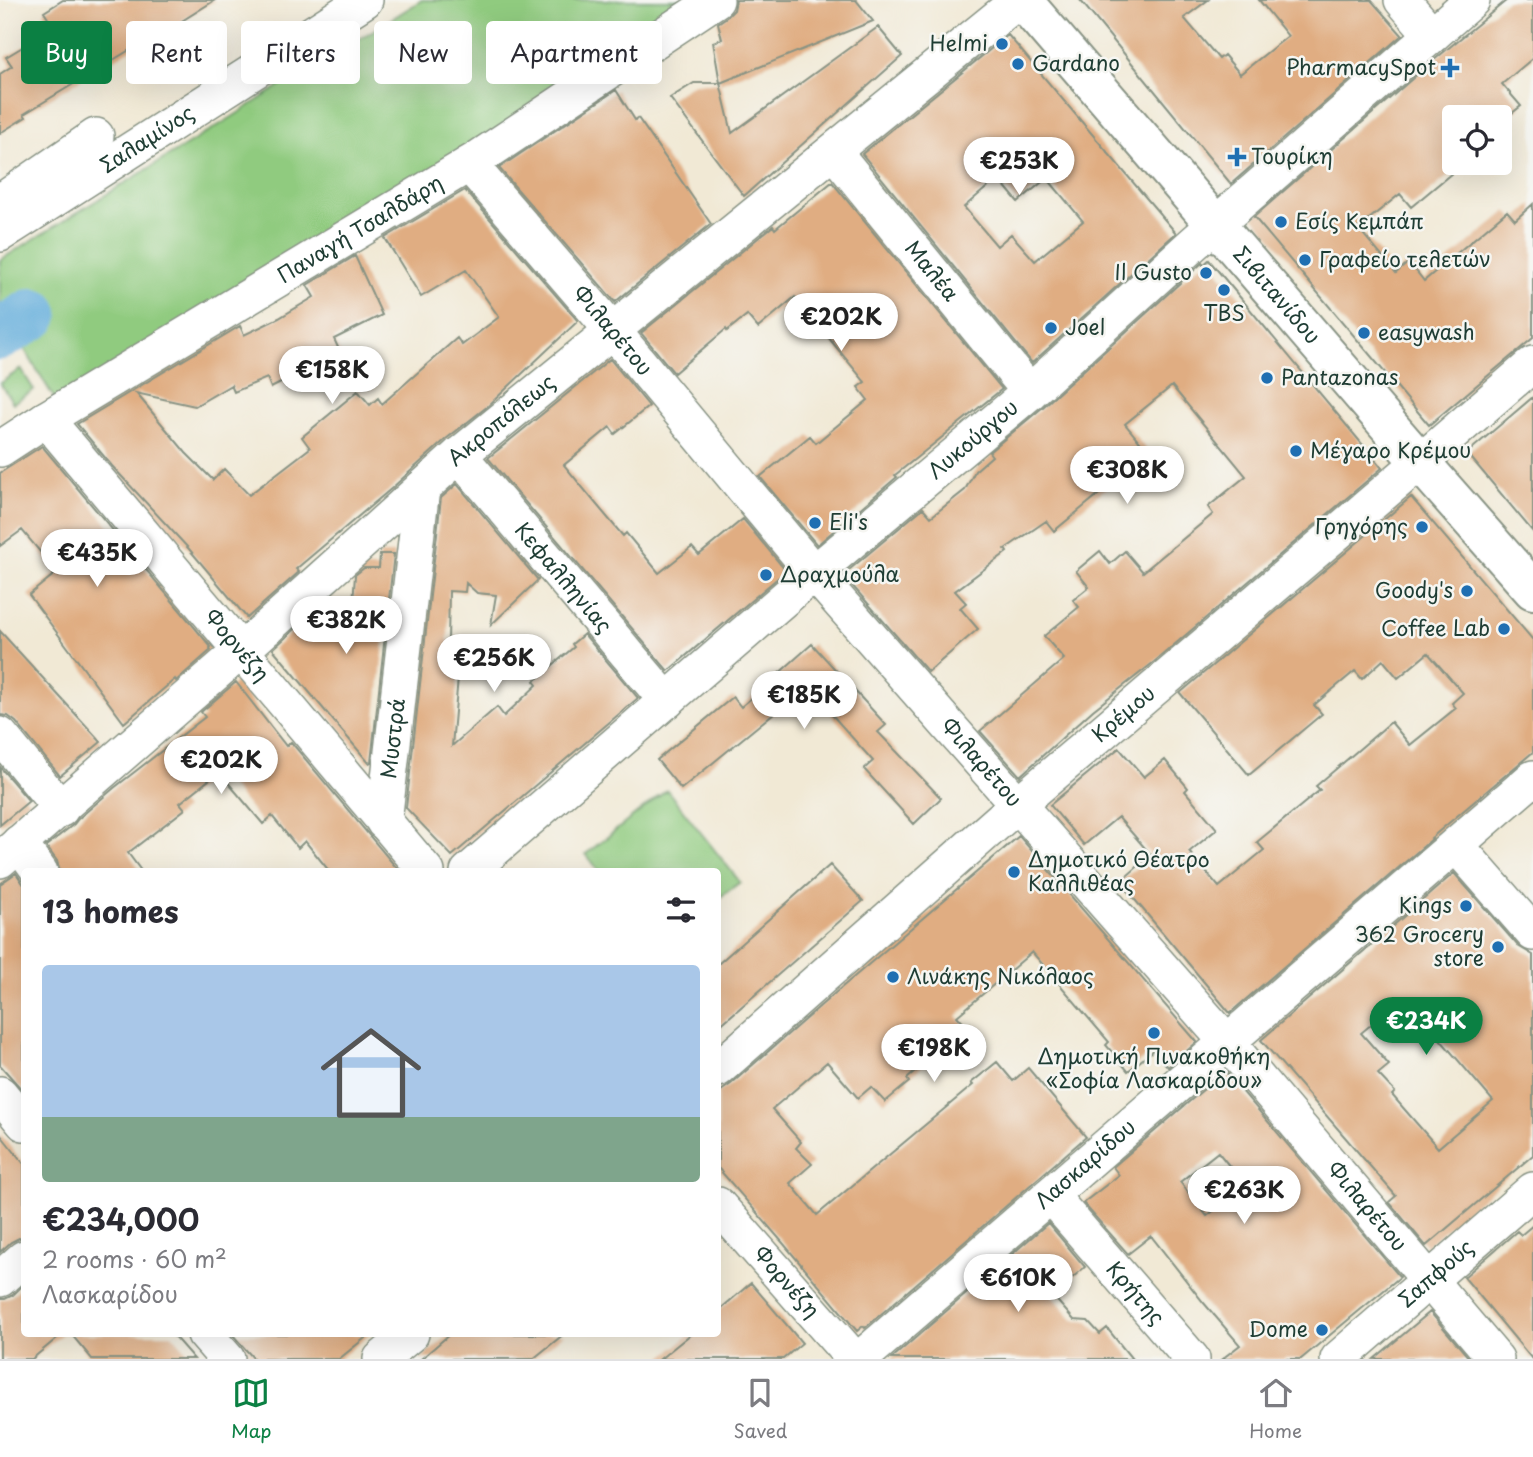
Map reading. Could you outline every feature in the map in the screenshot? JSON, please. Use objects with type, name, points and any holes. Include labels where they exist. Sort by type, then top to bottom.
[{"type":"main road","name":"Σιβιτανίδου","points":[[1021,0],[1533,590]]},
{"type":"street","name":"Παναγή Τσαλδάρη","points":[[0,449],[469,164],[716,0]]},
{"type":"street","name":"Ακροπόλεως","points":[[10,851],[242,650],[459,455],[1021,0]]},
{"type":"street","points":[[1402,0],[1433,35]]},
{"type":"street","name":"Λυκούργου","points":[[473,868],[814,573],[1030,392],[1216,224],[1472,0]]},
{"type":"street","name":"Σαλαμίνος","points":[[0,234],[361,1]]},
{"type":"street","name":"Σαλαμίνος","points":[[0,202],[96,135]]},
{"type":"street","name":"Μαλέα","points":[[834,152],[1030,392]]},
{"type":"street","name":"Φιλαρέτου","points":[[469,164],[613,331],[814,573],[1227,1042],[1496,1359]]},
{"type":"street","name":"Κρέμου","points":[[721,1066],[1017,805],[1533,364]]},
{"type":"street","name":"Φορνέζη","points":[[46,419],[424,868]]},
{"type":"street","name":"Κεφαλληνίας","points":[[459,455],[667,701]]},
{"type":"street","name":"Μυστρά","points":[[384,822],[422,488]]},
{"type":"street","points":[[0,735],[61,809]]},
{"type":"street","name":"Λασκαρίδου","points":[[860,1359],[1533,778]]},
{"type":"street","points":[[1456,845],[1533,933]]},
{"type":"street","points":[[10,851],[34,868]]},
{"type":"street","points":[[0,1094],[21,1119]]},
{"type":"street","name":"Σαπφούς","points":[[1338,1359],[1533,1190]]},
{"type":"street","name":"Κρήτης","points":[[1050,1195],[1192,1359]]},
{"type":"street","name":"Φορνέζη","points":[[721,1208],[854,1359]]},
{"type":"street","points":[[0,1279],[21,1261]]},
{"type":"street","points":[[208,1337],[227,1359]]},
{"type":"street","points":[[381,1359],[407,1337]]},
{"type":"green space","points":[[422,0],[690,0],[659,21],[486,21],[486,84],[565,84],[478,143],[56,401],[0,309],[0,260],[283,84],[360,84],[360,39],[374,30],[374,84],[472,84],[472,21],[388,21]]},
{"type":"green space","points":[[21,369],[34,390],[13,403],[0,383]]},
{"type":"green space","points":[[667,790],[740,882],[721,897],[721,868],[597,868],[586,854]]},
{"type":"building","points":[[63,0],[215,0],[182,21],[126,21],[126,52],[112,61],[112,21],[50,21],[44,12]]},
{"type":"building","points":[[736,0],[856,0],[873,21],[720,83],[713,42],[722,39],[718,23],[734,10]]},
{"type":"building","points":[[1080,0],[1208,0],[1184,18],[1219,59],[1224,55],[1240,74],[1288,36],[1259,0],[1371,0],[1402,35],[1231,184]]},
{"type":"building","points":[[1507,0],[1533,0],[1533,58],[1502,84],[1521,106],[1512,113],[1512,105],[1442,105],[1442,175],[1450,175],[1411,207],[1400,194],[1358,228],[1396,273],[1409,262],[1424,281],[1507,211],[1515,220],[1533,204],[1533,338],[1429,425],[1254,217]]},
{"type":"building","points":[[878,27],[902,56],[744,196],[670,98],[694,83],[720,83],[732,133]]},
{"type":"building","points":[[1008,35],[1176,233],[1032,363],[862,154]],"holes":[[[998,178],[1018,202],[1047,178],[1083,221],[1035,261],[1011,234],[997,246],[964,207]]]},
{"type":"building","points":[[21,48],[21,84],[74,84],[24,114],[26,117],[0,133],[0,74],[12,66],[6,57]]},
{"type":"building","points":[[616,90],[711,224],[615,302],[499,168]]},
{"type":"building","points":[[832,182],[1002,389],[895,475],[897,477],[817,545],[760,477],[810,436],[816,443],[868,400],[858,387],[865,382],[795,297],[758,328],[747,315],[727,331],[726,329],[674,373],[641,333]]},
{"type":"building","points":[[465,190],[578,321],[488,406],[296,569],[299,572],[247,618],[77,424],[240,326],[244,335],[314,297],[307,285],[355,256],[382,315],[334,339],[342,356],[271,388],[267,378],[234,392],[231,385],[195,406],[136,393],[186,453],[213,480],[224,469],[249,495],[310,448],[302,437],[358,391],[370,405],[378,398],[382,404],[457,338],[462,345],[499,317],[466,270],[421,297],[385,238]]},
{"type":"building","points":[[1209,260],[1382,468],[1154,662],[1093,710],[1020,776],[980,731],[1064,659],[1044,636],[1079,607],[1073,600],[1089,587],[1076,571],[1100,551],[1110,564],[1125,551],[1143,572],[1213,514],[1208,507],[1246,476],[1172,386],[1125,424],[1149,453],[1054,531],[1046,521],[1005,549],[1007,552],[955,591],[966,603],[960,608],[978,629],[928,672],[843,575],[923,508],[931,517],[965,490],[975,471],[992,456],[989,452],[1043,407],[1202,263],[1203,265]]},
{"type":"building","points":[[610,359],[649,406],[615,434],[610,427],[564,465],[597,505],[623,536],[626,533],[659,573],[692,547],[699,555],[743,519],[786,571],[668,671],[488,458]]},
{"type":"building","points":[[1533,397],[1533,532],[1467,453]]},
{"type":"building","points":[[42,446],[211,647],[211,650],[176,681],[175,679],[124,723],[29,595],[57,572],[22,530],[0,546],[0,473]]},
{"type":"building","points":[[457,484],[538,580],[491,625],[496,595],[477,593],[466,583],[465,592],[449,591],[448,642],[461,643],[452,746],[497,707],[504,716],[537,685],[534,681],[574,647],[572,644],[584,634],[638,698],[452,856],[406,808],[441,498]]},
{"type":"building","points":[[1411,497],[1533,640],[1533,752],[1230,1013],[1120,882],[1151,855],[1118,817],[1084,845],[1050,805],[1119,748],[1144,777],[1165,760],[1188,788],[1185,791],[1217,829],[1189,852],[1219,887],[1264,850],[1257,842],[1320,790],[1316,786],[1391,722],[1410,745],[1456,708],[1452,703],[1463,693],[1428,653],[1398,678],[1383,660],[1362,679],[1355,671],[1314,705],[1322,714],[1249,775],[1180,693]]},
{"type":"building","points":[[380,554],[394,554],[369,763],[273,649],[325,602],[351,632],[355,575],[364,568],[379,568]]},
{"type":"building","points":[[0,631],[101,742],[60,776],[16,722],[8,716],[0,715]]},
{"type":"building","points":[[812,644],[886,725],[878,732],[941,798],[914,824],[864,769],[873,761],[810,690],[784,713],[780,708],[681,789],[657,760],[733,697],[741,707]]},
{"type":"building","points":[[236,682],[286,746],[291,742],[397,868],[327,868],[305,841],[298,848],[272,816],[263,824],[219,772],[180,803],[185,809],[128,853],[139,868],[59,868],[46,846],[114,788],[205,717],[201,712]]},
{"type":"building","points":[[0,767],[29,801],[0,825]]},
{"type":"building","points":[[1019,836],[1197,1042],[1168,1067],[1154,1050],[1128,1071],[1106,1045],[1109,1042],[1032,952],[957,1016],[967,1027],[907,1079],[909,1082],[885,1102],[871,1087],[858,1098],[827,1062],[772,1109],[801,1142],[796,1148],[812,1164],[790,1183],[817,1215],[997,1062],[1013,1081],[1028,1068],[1086,1137],[865,1328],[863,1326],[857,1331],[721,1171],[721,1091]]},
{"type":"building","points":[[830,865],[863,901],[721,1024],[721,961]]},
{"type":"building","points":[[16,873],[21,880],[21,1089],[0,1065],[0,884]]},
{"type":"building","points":[[1454,873],[1518,946],[1533,955],[1533,1155],[1426,1246],[1389,1202],[1396,1196],[1261,1040]],"holes":[[[1404,997],[1493,1101],[1438,1148],[1392,1095],[1395,1092],[1378,1074],[1389,1065],[1361,1033]]]},
{"type":"building","points":[[1225,1071],[1400,1277],[1301,1359],[1222,1359],[1240,1345],[1151,1236],[1128,1254],[1083,1203],[1119,1175],[1113,1167]],"holes":[[[1218,1152],[1245,1185],[1207,1216],[1180,1182]]]},
{"type":"building","points":[[0,1134],[21,1160],[21,1238],[11,1242],[0,1252]]},
{"type":"building","points":[[1048,1223],[1085,1267],[1052,1295],[1074,1320],[1088,1321],[1100,1334],[1107,1328],[1132,1359],[891,1359]]},
{"type":"building","points":[[1533,1225],[1532,1359],[1464,1277],[1517,1231],[1521,1235]]},
{"type":"building","points":[[751,1283],[802,1343],[783,1359],[660,1359],[687,1337],[721,1337],[721,1308]]},
{"type":"building","points":[[21,1287],[21,1337],[58,1337],[32,1359],[0,1359],[0,1299],[13,1295]]},
{"type":"building","points":[[1430,1312],[1470,1359],[1374,1359]]},
{"type":"building","points":[[74,1337],[175,1337],[194,1359],[92,1359]]},
{"type":"building","points":[[235,1337],[366,1337],[339,1359],[254,1359]]},
{"type":"building","points":[[447,1337],[560,1337],[533,1359],[421,1359]]},
{"type":"waterway","points":[[0,334],[33,314]]},
{"type":"place","name":"Helmi","points":[[1002,44]]},
{"type":"place","name":"Gardano","points":[[1018,64]]},
{"type":"place","name":"PharmacySpot","points":[[1450,68]]},
{"type":"place","name":"Τουρίκη","points":[[1237,157]]},
{"type":"place","name":"Εσίς Κεμπάπ","points":[[1281,222]]},
{"type":"place","name":"Γραφείο τελετών","points":[[1305,260]]},
{"type":"place","name":"Il Gusto","points":[[1206,273]]},
{"type":"place","name":"TBS","points":[[1224,290]]},
{"type":"place","name":"Joel","points":[[1051,328]]},
{"type":"place","name":"easywash","points":[[1364,333]]},
{"type":"place","name":"Pantazonas","points":[[1267,378]]},
{"type":"place","name":"Μέγαρο Κρέμου","points":[[1296,451]]},
{"type":"place","name":"Eli's","points":[[815,523]]},
{"type":"place","name":"Γρηγόρης","points":[[1422,527]]},
{"type":"place","name":"Δραχμούλα","points":[[766,575]]},
{"type":"place","name":"Goody's","points":[[1467,591]]},
{"type":"place","name":"Coffee Lab","points":[[1504,629]]},
{"type":"place","name":"Δημοτικό Θέατρο Καλλιθέας","points":[[1014,872]]},
{"type":"place","name":"Kings","points":[[1466,906]]},
{"type":"place","name":"362 Grocery store","points":[[1498,947]]},
{"type":"place","name":"Λινάκης Νικόλαος","points":[[893,977]]},
{"type":"place","name":"Δημοτική Πινακοθήκη «Σοφία Λασκαρίδου»","points":[[1154,1033]]},
{"type":"place","name":"Dome","points":[[1322,1330]]}]
